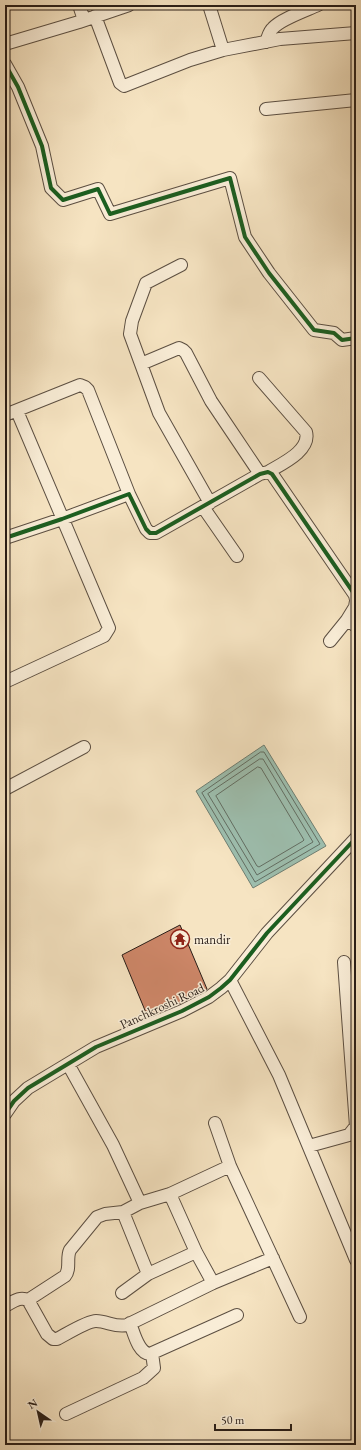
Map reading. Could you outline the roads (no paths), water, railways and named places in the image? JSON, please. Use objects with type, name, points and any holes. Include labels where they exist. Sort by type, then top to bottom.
[{"type":"street","points":[[79,5],[90,18],[120,83],[124,86],[190,60],[223,50],[280,39],[356,33]]},
{"type":"street","points":[[5,44],[129,5]]},
{"type":"street","points":[[209,5],[223,50]]},
{"type":"street","points":[[266,42],[273,27],[318,5]]},
{"type":"street","points":[[5,64],[18,87],[42,146],[51,188],[62,200],[98,189],[110,214],[230,178],[245,237],[273,279],[314,330],[334,333],[342,340],[356,338]]},
{"type":"street","points":[[266,109],[356,100]]},
{"type":"street","points":[[181,265],[146,283],[132,321],[130,334],[159,413],[206,505],[237,556]]},
{"type":"street","points":[[141,364],[179,348],[183,350],[211,401],[264,473],[272,474],[355,595],[356,601],[351,623],[330,640]]},
{"type":"street","points":[[5,682],[104,636],[109,628],[62,519],[11,413],[80,385],[85,387],[88,390],[129,494],[146,528],[150,533],[156,533],[264,473],[301,450],[306,444],[306,432],[259,378]]},
{"type":"street","points":[[5,538],[129,494]]},
{"type":"street","points":[[5,789],[84,747]]},
{"type":"street","name":"Panchkroshi Road","points":[[5,1114],[14,1101],[28,1088],[96,1047],[182,1011],[209,997],[230,980],[267,933],[356,838]]},
{"type":"street","points":[[309,1146],[349,1135],[356,1126],[344,962]]},
{"type":"street","points":[[230,980],[279,1075],[356,1260]]},
{"type":"street","points":[[68,1064],[112,1145],[140,1203]]},
{"type":"street","points":[[215,1123],[230,1166],[300,1317]]},
{"type":"street","points":[[28,1300],[65,1276],[68,1271],[68,1254],[70,1250],[94,1219],[105,1214],[123,1212],[140,1203],[170,1194],[230,1166]]},
{"type":"street","points":[[170,1194],[196,1252],[213,1283]]},
{"type":"street","points":[[123,1212],[148,1274]]},
{"type":"street","points":[[122,1292],[148,1274],[196,1252]]},
{"type":"street","points":[[5,1306],[18,1299],[22,1298],[28,1300],[47,1334],[53,1339],[56,1339],[91,1322],[99,1321],[118,1326],[130,1323],[213,1283],[273,1258]]},
{"type":"street","points":[[130,1323],[141,1349],[146,1353],[152,1353],[237,1315]]},
{"type":"street","points":[[66,1414],[143,1378],[154,1368],[152,1353]]},
{"type":"water","points":[[264,745],[326,846],[253,888],[196,791]]},
{"type":"place","name":"mandir","points":[[180,939]]}]
